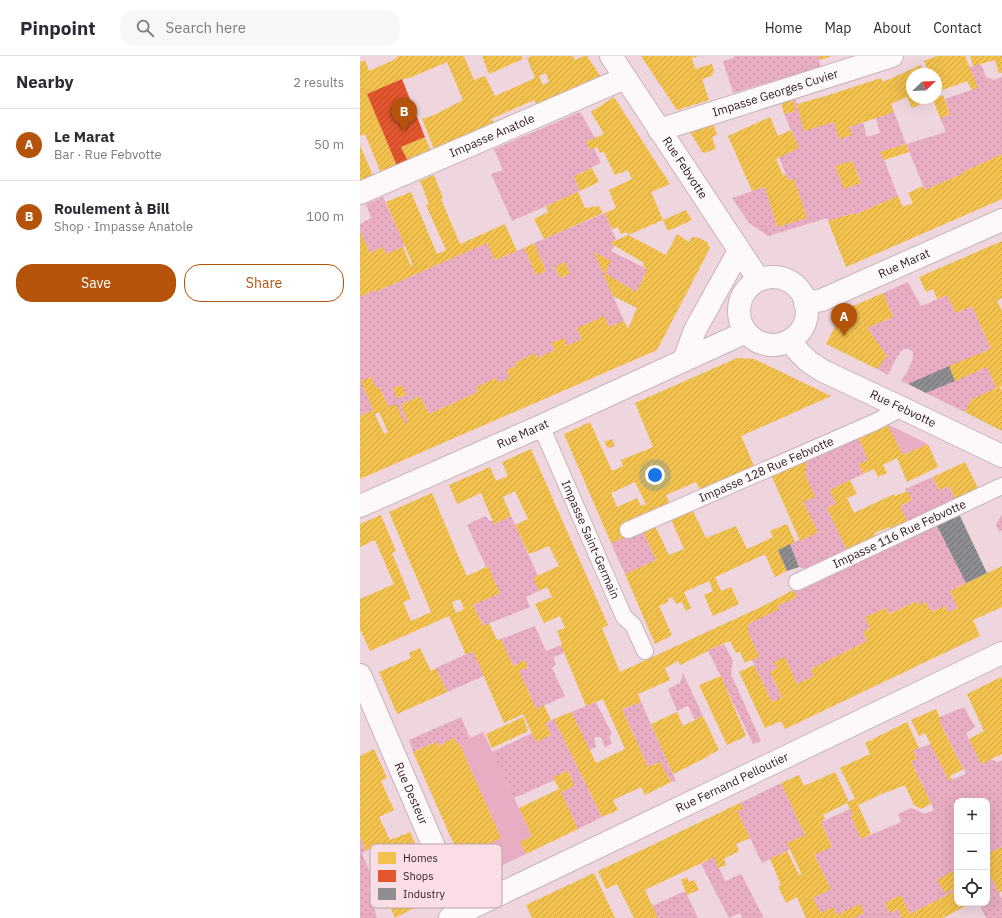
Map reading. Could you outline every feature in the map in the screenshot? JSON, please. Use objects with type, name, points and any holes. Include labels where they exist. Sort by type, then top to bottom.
[{"type":"street","name":"Rue Febvotte","points":[[611,56],[759,280]]},
{"type":"street","name":"Impasse Georges Cuvier","points":[[660,130],[892,56]]},
{"type":"street","name":"Impasse Anatole","points":[[360,193],[625,78]]},
{"type":"street","name":"Rue Marat","points":[[805,303],[822,300],[1002,220]]},
{"type":"street","points":[[684,360],[695,330],[739,250]]},
{"type":"street","points":[[778,278],[787,281],[796,286],[802,294],[805,303],[806,314],[803,325],[798,334],[789,341],[780,344],[770,345],[752,339],[741,323],[739,313],[740,303],[750,286],[759,280],[778,278]]},
{"type":"street","name":"Rue Marat","points":[[360,506],[541,426],[746,332]]},
{"type":"street","name":"Rue Febvotte","points":[[789,341],[809,362],[823,371],[1002,456]]},
{"type":"street","name":"Rue Fernand Pelloutier","points":[[502,893],[1002,653]]},
{"type":"street","name":"Rue Desteur","points":[[360,675],[428,844]]},
{"type":"street","name":"Rue Fernand Pelloutier","points":[[456,915],[471,908]]},
{"type":"lane","name":"Impasse 128 Rue Febvotte","points":[[628,530],[876,422],[902,408]]},
{"type":"lane","name":"Impasse Saint-Germain","points":[[541,426],[624,617],[633,625],[645,651]]},
{"type":"lane","name":"Impasse 116 Rue Febvotte","points":[[797,582],[1002,486]]},
{"type":"shaded area","points":[[734,56],[818,56],[821,67],[733,93],[723,61],[734,58]]},
{"type":"shaded area","points":[[981,64],[986,77],[994,80],[1002,77],[1002,154],[925,190],[906,144],[946,132],[940,118],[950,114],[945,99],[977,88],[969,67]]},
{"type":"shaded area","points":[[795,97],[804,130],[834,122],[852,135],[849,127],[863,122],[867,137],[880,133],[876,118],[894,112],[906,144],[881,152],[898,196],[854,215],[853,213],[828,221],[827,218],[768,236],[749,223],[732,198],[765,187],[777,227],[807,218],[794,179],[788,180],[779,157],[799,148],[784,114],[796,111],[792,98]],"holes":[[[852,161],[861,183],[844,188],[835,166]]]},
{"type":"shaded area","points":[[580,112],[595,138],[586,142],[590,150],[594,148],[601,163],[574,176],[580,191],[512,221],[491,174],[503,170],[494,149]]},
{"type":"shaded area","points":[[383,197],[405,246],[386,254],[383,247],[370,253],[360,231],[360,224],[371,218],[366,204]]},
{"type":"shaded area","points":[[605,213],[616,240],[610,243],[614,246],[611,251],[647,269],[636,292],[605,273],[610,261],[594,252],[624,321],[609,327],[604,316],[578,328],[582,339],[567,346],[564,338],[552,343],[555,350],[537,358],[535,353],[515,363],[516,366],[507,370],[509,378],[499,383],[496,378],[476,387],[478,392],[429,414],[420,396],[401,405],[408,422],[405,424],[389,407],[379,387],[366,392],[373,410],[360,416],[360,297],[374,290],[375,292],[487,243],[495,260],[524,248],[536,275],[546,270],[534,243]],"holes":[[[565,262],[570,274],[560,278],[555,267]],[[401,385],[406,395],[398,398],[393,388]]]},
{"type":"shaded area","points":[[908,282],[921,306],[947,295],[956,313],[972,306],[991,349],[908,384],[901,381],[913,356],[913,352],[908,349],[904,349],[899,353],[888,375],[877,369],[887,356],[867,328],[893,317],[883,293]]},
{"type":"shaded area","points":[[987,367],[996,388],[971,400],[965,412],[926,393]]},
{"type":"shaded area","points":[[887,424],[928,444],[903,455]]},
{"type":"shaded area","points":[[858,437],[868,460],[859,464],[863,474],[830,490],[836,504],[827,508],[847,550],[805,569],[799,567],[790,544],[818,532],[803,502],[815,497],[805,474],[807,461]]},
{"type":"shaded area","points":[[933,477],[939,490],[949,486],[956,500],[910,522],[907,521],[900,506],[912,500],[905,489]]},
{"type":"shaded area","points":[[1002,515],[1002,530],[999,532],[996,524]]},
{"type":"shaded area","points":[[485,516],[490,521],[493,520],[494,524],[511,516],[538,576],[539,591],[526,597],[530,607],[483,626],[473,605],[500,593],[488,566],[486,567],[467,525]]},
{"type":"shaded area","points":[[936,524],[966,583],[950,591],[958,608],[948,612],[945,606],[932,612],[925,602],[918,605],[916,601],[889,614],[886,608],[865,617],[870,628],[863,632],[867,641],[811,669],[814,676],[797,684],[785,657],[775,662],[777,668],[770,672],[782,697],[772,702],[752,660],[759,657],[748,631],[748,624],[777,606],[796,597],[793,590]]},
{"type":"shaded area","points":[[642,529],[656,560],[625,574],[611,543]]},
{"type":"shaded area","points":[[535,626],[546,651],[561,645],[564,653],[553,657],[556,664],[552,668],[565,696],[536,709],[519,671],[528,667],[525,660],[513,666],[501,639]]},
{"type":"shaded area","points":[[724,644],[733,661],[731,674],[761,741],[753,744],[708,650]]},
{"type":"shaded area","points":[[473,651],[484,676],[447,692],[436,668]]},
{"type":"shaded area","points":[[683,673],[703,716],[695,720],[688,706],[677,711],[668,689],[680,683]]},
{"type":"shaded area","points":[[596,702],[612,734],[609,737],[612,743],[605,748],[601,737],[594,737],[596,747],[589,750],[571,712]]},
{"type":"shaded area","points":[[641,702],[676,781],[671,782],[660,762],[648,767],[622,709]]},
{"type":"shaded area","points":[[964,707],[975,727],[966,733],[981,764],[991,759],[997,762],[1002,760],[1002,847],[990,853],[990,798],[954,798],[954,892],[910,914],[901,895],[885,903],[889,913],[898,909],[902,918],[856,918],[837,915],[833,908],[821,913],[813,898],[831,889],[814,855],[832,846],[821,822],[850,809],[853,815],[851,816],[861,839],[901,822],[898,814],[911,808],[925,814],[934,810],[911,761],[917,759],[913,750],[931,744],[949,781],[966,774],[939,721],[940,717]]},
{"type":"shaded area","points":[[461,717],[470,738],[457,744],[454,738],[438,746],[435,742],[413,752],[409,740]]},
{"type":"shaded area","points":[[554,719],[602,817],[578,829],[561,792],[574,786],[568,771],[554,777],[555,780],[514,798],[492,752],[532,733],[536,742],[551,735],[545,723]]},
{"type":"shaded area","points":[[483,732],[532,836],[520,842],[526,854],[502,865],[502,844],[489,844],[501,838],[459,743]]},
{"type":"shaded area","points":[[781,783],[805,835],[788,843],[790,849],[787,851],[762,863],[737,811],[742,808],[740,803]]},
{"type":"shaded area","points":[[360,836],[366,851],[362,853],[370,873],[370,908],[374,908],[377,918],[360,918]]},
{"type":"shaded area","points":[[714,857],[725,881],[741,874],[764,918],[742,918],[740,913],[729,918],[701,864]]},
{"type":"shaded area","points":[[990,875],[1002,899],[1002,918],[986,918],[980,906],[990,906]]},
{"type":"shaded area","points":[[685,891],[698,918],[658,918],[652,906]]},
{"type":"building: Homes","points":[[397,56],[464,56],[474,80],[485,76],[495,96],[535,78],[527,58],[531,56],[573,56],[575,60],[587,56],[601,77],[537,105],[534,100],[491,119],[494,123],[434,149],[422,119],[434,115],[463,100],[447,62],[367,94],[397,166],[381,173],[365,134],[360,136],[360,62],[365,60],[369,71],[398,58]],"holes":[[[546,73],[549,82],[543,85],[539,76]]]},
{"type":"building: Homes","points":[[482,56],[521,56],[523,59],[489,74]]},
{"type":"building: Homes","points":[[641,56],[699,56],[692,58],[695,69],[712,64],[714,71],[711,76],[702,79],[709,100],[677,110]]},
{"type":"building: Homes","points":[[818,56],[832,56],[820,60]]},
{"type":"building: Homes","points":[[937,56],[965,56],[978,88],[972,90],[967,81],[942,90],[942,68],[927,68],[924,61]]},
{"type":"building: Homes","points":[[970,56],[1002,56],[1002,73],[999,73],[995,60],[973,66]]},
{"type":"building: Homes","points":[[921,65],[922,68],[914,68]]},
{"type":"building: Homes","points":[[906,72],[906,97],[891,104],[894,112],[849,127],[852,135],[839,139],[834,122],[804,131],[797,104],[881,78],[883,82]]},
{"type":"building: Homes","points":[[943,95],[950,114],[940,118],[935,104],[942,104]]},
{"type":"building: Homes","points":[[614,97],[670,184],[651,192],[663,220],[628,235],[627,232],[621,234],[618,227],[612,229],[605,213],[616,208],[609,190],[632,179],[628,170],[615,175],[604,152],[600,153],[597,147],[590,150],[586,142],[604,134],[591,112]]},
{"type":"building: Homes","points":[[792,98],[796,111],[784,114],[781,102]]},
{"type":"building: Homes","points":[[910,104],[921,104],[912,108]]},
{"type":"building: Homes","points":[[770,117],[778,136],[791,130],[799,148],[776,159],[783,175],[786,175],[788,180],[794,179],[807,218],[777,227],[765,187],[752,191],[728,136]]},
{"type":"building: Homes","points":[[713,122],[717,135],[712,137],[716,149],[703,153],[688,129]]},
{"type":"building: Homes","points":[[425,137],[431,151],[408,161],[401,147]]},
{"type":"building: Homes","points":[[906,144],[909,152],[884,160],[880,152]]},
{"type":"building: Homes","points":[[360,145],[373,176],[360,182]]},
{"type":"building: Homes","points":[[1002,154],[1002,199],[846,267],[828,221],[854,213],[854,215],[898,196],[903,207],[913,203],[908,193],[923,186],[925,190]]},
{"type":"building: Homes","points":[[852,161],[861,183],[844,189],[835,166]]},
{"type":"building: Homes","points":[[592,168],[599,182],[580,191],[574,176]]},
{"type":"building: Homes","points":[[434,175],[443,198],[441,199],[460,244],[505,224],[517,251],[495,260],[487,243],[375,292],[374,290],[360,297],[360,231],[370,253],[383,247],[386,254],[403,247],[411,266],[413,265],[386,202],[411,192],[437,254],[446,250],[426,205],[429,204],[420,181]]},
{"type":"building: Homes","points":[[578,192],[585,208],[599,206],[603,213],[544,239],[534,219],[548,212],[546,206]]},
{"type":"building: Homes","points":[[686,210],[692,220],[668,231],[663,220]]},
{"type":"building: Homes","points":[[677,234],[689,242],[692,237],[699,238],[707,242],[710,248],[657,350],[360,479],[360,416],[373,410],[361,381],[371,377],[376,388],[379,387],[389,407],[396,404],[405,424],[408,422],[401,405],[420,396],[429,414],[478,392],[476,387],[496,378],[499,383],[509,378],[507,370],[516,366],[515,363],[535,353],[537,358],[555,350],[551,343],[564,338],[567,346],[582,339],[577,328],[604,316],[609,327],[624,321],[628,329],[637,308],[613,296],[594,252],[611,261],[605,273],[636,292],[647,269],[643,266],[644,263],[610,243],[628,235],[666,255]],"holes":[[[379,412],[388,432],[384,434],[375,414]]]},
{"type":"building: Homes","points":[[1002,241],[1002,298],[997,301],[1002,311],[1002,386],[999,387],[1002,390],[1002,431],[965,412],[971,400],[996,388],[987,367],[955,381],[949,366],[991,349],[972,306],[956,313],[947,295],[937,299],[933,289],[926,292],[919,277]]},
{"type":"building: Homes","points":[[534,243],[546,271],[536,275],[524,248]]},
{"type":"building: Homes","points":[[565,262],[570,274],[560,278],[555,267]]},
{"type":"building: Homes","points":[[883,293],[893,317],[867,328],[887,356],[877,369],[826,344],[844,310]]},
{"type":"building: Homes","points":[[737,358],[754,359],[831,396],[741,436],[755,468],[701,491],[696,482],[666,495],[670,504],[631,535],[611,543],[564,434],[590,422],[612,471],[623,466],[621,460],[653,447],[635,403]],"holes":[[[635,482],[646,504],[641,506],[637,498],[617,507],[611,493]]]},
{"type":"building: Homes","points":[[402,385],[406,395],[397,398],[393,388]]},
{"type":"building: Homes","points":[[887,424],[903,455],[928,444],[938,467],[907,482],[897,458],[883,465],[887,473],[878,477],[874,469],[863,474],[859,464],[868,460],[858,437]]},
{"type":"building: Homes","points":[[612,439],[615,446],[608,448],[604,442]]},
{"type":"building: Homes","points":[[531,449],[608,625],[602,628],[620,672],[761,607],[793,590],[797,597],[777,606],[779,609],[748,624],[748,631],[759,657],[745,663],[740,652],[736,653],[730,641],[708,650],[680,665],[678,661],[665,668],[670,680],[638,694],[641,702],[622,709],[648,767],[660,762],[671,782],[645,795],[641,787],[613,800],[618,810],[602,817],[554,719],[571,712],[596,763],[625,749],[603,699],[586,706],[561,645],[562,644],[557,631],[565,628],[560,616],[544,623],[535,604],[552,597],[547,587],[539,591],[533,578],[559,566],[549,546],[529,554],[515,525],[528,519],[515,491],[503,497],[511,516],[494,524],[481,493],[457,504],[449,485],[490,467],[496,481],[508,476],[502,462]]},
{"type":"building: Homes","points":[[807,461],[805,474],[815,497],[803,502],[818,532],[800,541],[770,472],[783,466],[798,465]]},
{"type":"building: Homes","points":[[965,462],[979,490],[956,500],[949,486],[939,490],[933,477]]},
{"type":"building: Homes","points":[[850,480],[857,494],[847,498],[854,513],[894,494],[895,496],[907,491],[912,500],[900,506],[907,521],[874,533],[877,537],[847,550],[827,508],[836,504],[830,490]]},
{"type":"building: Homes","points":[[432,493],[467,576],[488,566],[500,593],[473,605],[483,626],[489,623],[497,640],[501,639],[513,666],[525,660],[528,667],[519,671],[536,709],[544,705],[551,720],[545,723],[551,735],[536,742],[523,714],[504,723],[473,651],[466,655],[449,616],[370,651],[360,629],[360,599],[394,584],[375,540],[360,547],[360,524],[381,515],[396,551],[392,553],[411,599],[403,602],[411,621],[431,612],[389,512]],"holes":[[[460,599],[464,609],[456,613],[452,602]]]},
{"type":"building: Homes","points":[[691,507],[706,538],[736,526],[747,549],[773,537],[770,531],[787,524],[795,542],[778,550],[787,571],[775,577],[765,554],[715,577],[721,591],[731,587],[739,604],[713,616],[704,595],[713,591],[709,581],[684,592],[691,608],[686,611],[682,602],[676,604],[672,597],[668,599],[668,602],[659,606],[672,635],[655,644],[625,574],[656,560],[642,529],[654,524],[669,555],[684,549],[670,517]]},
{"type":"building: Homes","points":[[1002,566],[1002,607],[973,620],[980,636],[785,729],[781,721],[765,728],[739,672],[754,665],[772,702],[782,697],[770,672],[777,668],[774,662],[785,657],[797,684],[814,676],[811,669],[867,641],[863,632],[870,628],[865,617],[886,608],[889,614],[917,601],[918,605],[925,602],[932,612],[945,606],[948,612],[958,608],[950,591]]},
{"type":"building: Homes","points":[[420,648],[431,671],[436,668],[447,692],[397,714],[379,672],[411,658],[409,653]]},
{"type":"building: Homes","points":[[721,676],[746,736],[727,745],[699,685]]},
{"type":"building: Homes","points":[[1001,677],[1002,754],[981,764],[969,739],[984,731],[967,694]]},
{"type":"building: Homes","points":[[936,709],[941,720],[939,721],[963,769],[950,776],[952,780],[949,781],[925,733],[919,736],[911,720]]},
{"type":"building: Homes","points":[[677,712],[683,726],[703,716],[719,750],[673,774],[651,724]]},
{"type":"building: Homes","points":[[523,717],[528,731],[492,748],[486,734]]},
{"type":"building: Homes","points":[[907,722],[919,748],[913,750],[917,759],[911,761],[931,804],[921,809],[914,805],[905,785],[858,805],[871,834],[861,839],[851,816],[853,815],[847,803],[823,815],[825,819],[821,822],[832,847],[814,855],[831,889],[813,898],[821,913],[833,907],[837,915],[860,904],[864,913],[855,917],[856,918],[806,918],[797,897],[786,903],[778,886],[781,885],[770,859],[787,851],[799,875],[802,875],[787,843],[805,835],[781,783],[799,775],[804,786],[835,772],[849,802],[855,798],[840,768],[870,754],[865,743]]},
{"type":"building: Homes","points":[[454,738],[457,744],[459,743],[501,838],[489,844],[454,844],[413,752],[436,742],[438,746]]},
{"type":"building: Homes","points":[[374,749],[387,778],[381,781],[394,810],[379,817],[390,840],[410,832],[415,844],[370,844],[370,849],[366,851],[360,836],[360,756]]},
{"type":"building: Homes","points":[[568,771],[574,786],[561,792],[578,829],[526,854],[520,842],[532,836],[519,808],[559,789],[553,777]]},
{"type":"building: Homes","points":[[740,803],[743,809],[737,811],[750,838],[736,844],[739,851],[724,859],[726,865],[718,868],[714,857],[645,890],[658,918],[634,918],[617,884],[606,889],[598,871]]},
{"type":"building: Homes","points":[[1002,847],[1002,891],[999,893],[990,875],[990,853]]},
{"type":"building: Homes","points":[[953,871],[954,888],[945,893],[937,880]]},
{"type":"building: Homes","points":[[594,873],[615,918],[532,918],[526,905]]},
{"type":"building: Homes","points":[[687,877],[689,882],[694,880],[699,890],[687,895],[681,880]]},
{"type":"building: Homes","points":[[954,892],[954,906],[965,906],[943,918],[902,918],[898,909],[889,913],[885,903],[901,895],[910,914]]},
{"type":"building: Homes","points":[[391,908],[414,908],[395,918]]},
{"type":"building: Shops","points":[[402,79],[425,137],[401,147],[408,161],[397,166],[367,94]]},
{"type":"building: Industry","points":[[949,366],[955,381],[926,393],[908,384]]},
{"type":"building: Industry","points":[[959,514],[987,573],[966,583],[936,524]]},
{"type":"building: Industry","points":[[790,544],[799,567],[787,571],[778,550]]},
{"type":"place","name":"Roulement à Bill","points":[[404,131]]},
{"type":"place","name":"Le Marat","points":[[844,336]]}]
